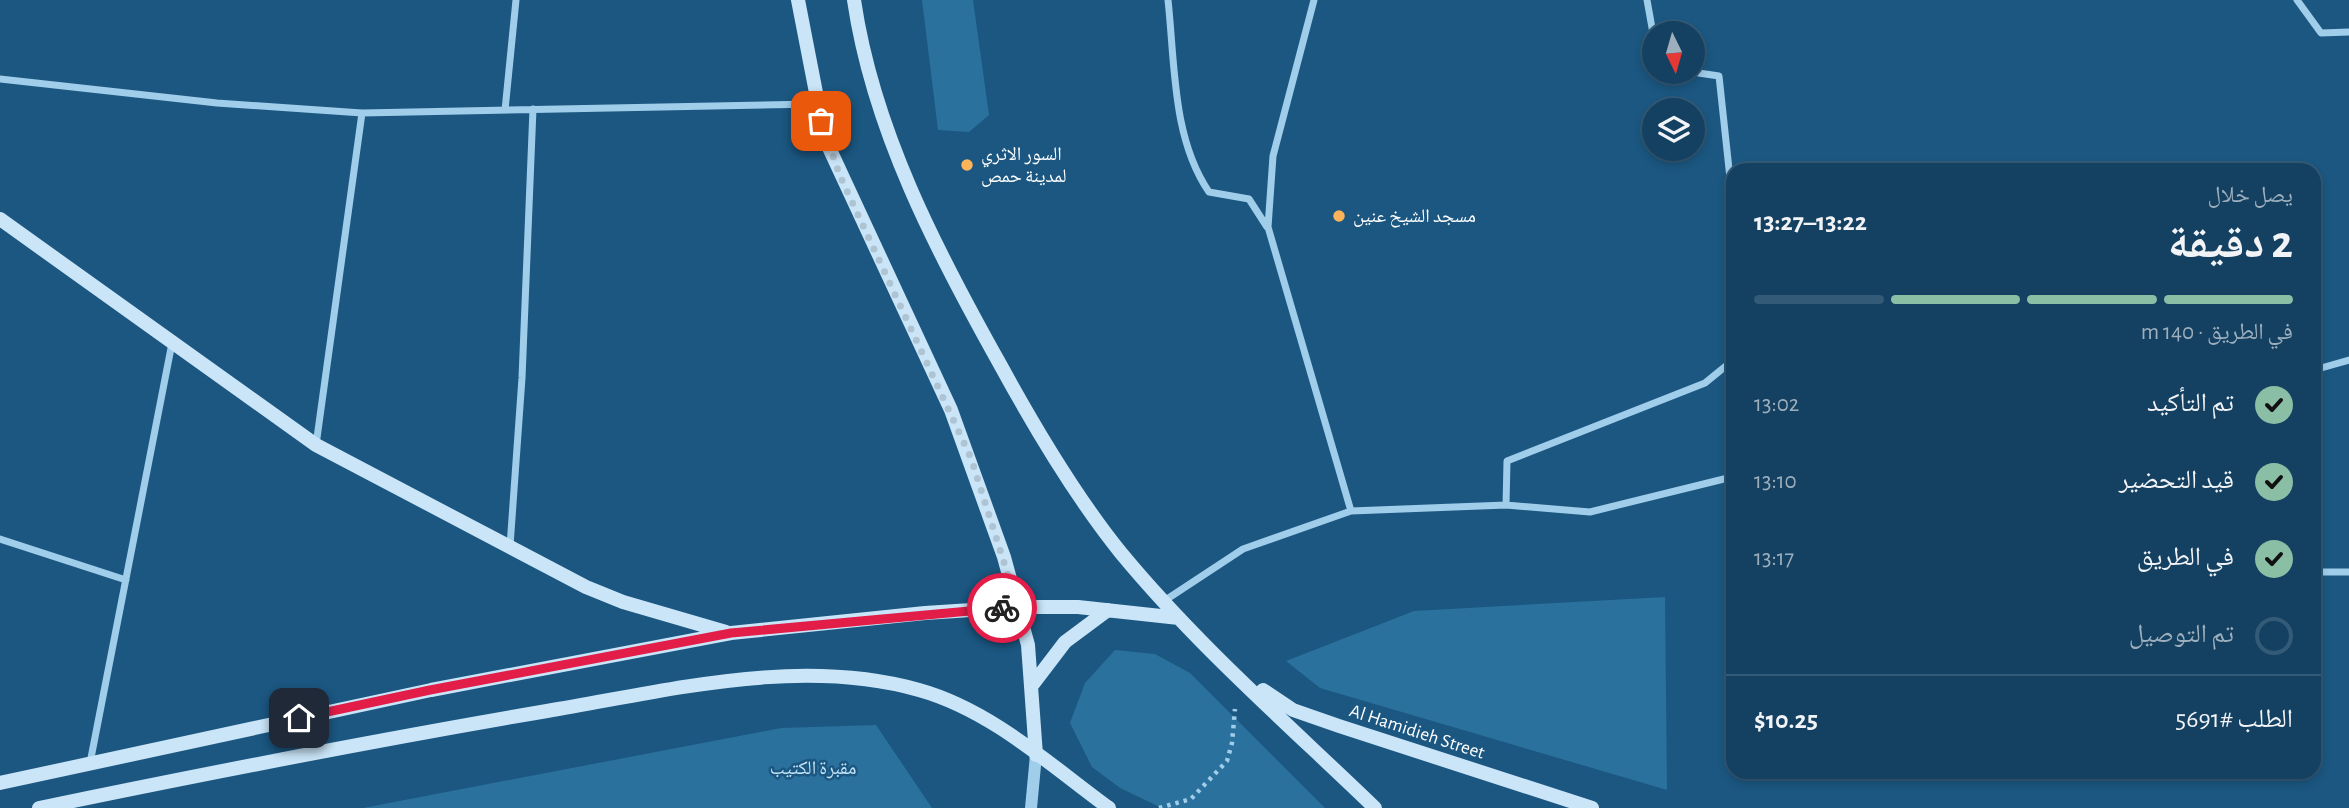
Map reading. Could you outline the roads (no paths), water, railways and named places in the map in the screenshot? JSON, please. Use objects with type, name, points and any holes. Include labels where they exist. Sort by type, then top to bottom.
[{"type":"main road","points":[[798,0],[825,139],[971,458],[1018,607],[1028,645],[1033,684],[1036,755]]},
{"type":"main road","points":[[854,0],[867,70],[892,144],[980,330],[1070,480],[1121,552],[1179,618],[1375,808]]},
{"type":"main road","points":[[0,219],[316,445],[586,587],[623,602],[731,633]]},
{"type":"main road","points":[[0,783],[430,690],[731,633],[925,613],[1018,607],[1078,607],[1179,618]]},
{"type":"main road","points":[[1033,684],[1065,642],[1108,610]]},
{"type":"main road","name":"Al Hamidieh Street","points":[[1238,675],[1293,710],[1592,808]]},
{"type":"main road","points":[[39,808],[412,734],[778,676],[858,678],[922,691],[963,707],[1001,729],[1109,808]]},
{"type":"street","points":[[505,110],[516,0]]},
{"type":"street","points":[[1168,0],[1177,97],[1185,140],[1197,175],[1209,192],[1249,199],[1268,227],[1351,511]]},
{"type":"street","points":[[1268,227],[1273,156],[1314,0]]},
{"type":"street","points":[[1647,0],[1651,21]]},
{"type":"street","points":[[2297,0],[2321,33],[2349,32]]},
{"type":"street","points":[[1705,74],[1719,76],[1728,163]]},
{"type":"street","points":[[0,79],[217,103],[362,113],[817,104]]},
{"type":"street","points":[[510,546],[522,378],[533,109]]},
{"type":"street","points":[[316,445],[362,113]]},
{"type":"street","points":[[90,763],[172,342]]},
{"type":"street","points":[[2321,368],[2349,360]]},
{"type":"street","points":[[1506,505],[1507,461],[1705,383],[1726,365]]},
{"type":"street","points":[[1164,601],[1243,549],[1351,511],[1506,505],[1590,512],[1726,478]]},
{"type":"street","points":[[0,539],[125,580]]},
{"type":"street","points":[[2321,572],[2349,572]]},
{"type":"street","points":[[1031,808],[1036,755]]},
{"type":"place","name":"السور الاثري لمدينة حمص","points":[[967,165]]},
{"type":"place","name":"مسجد الشيخ عنين","points":[[1339,216]]},
{"type":"park label","name":"مقبرة الكتيب","points":[[813,768]]}]
